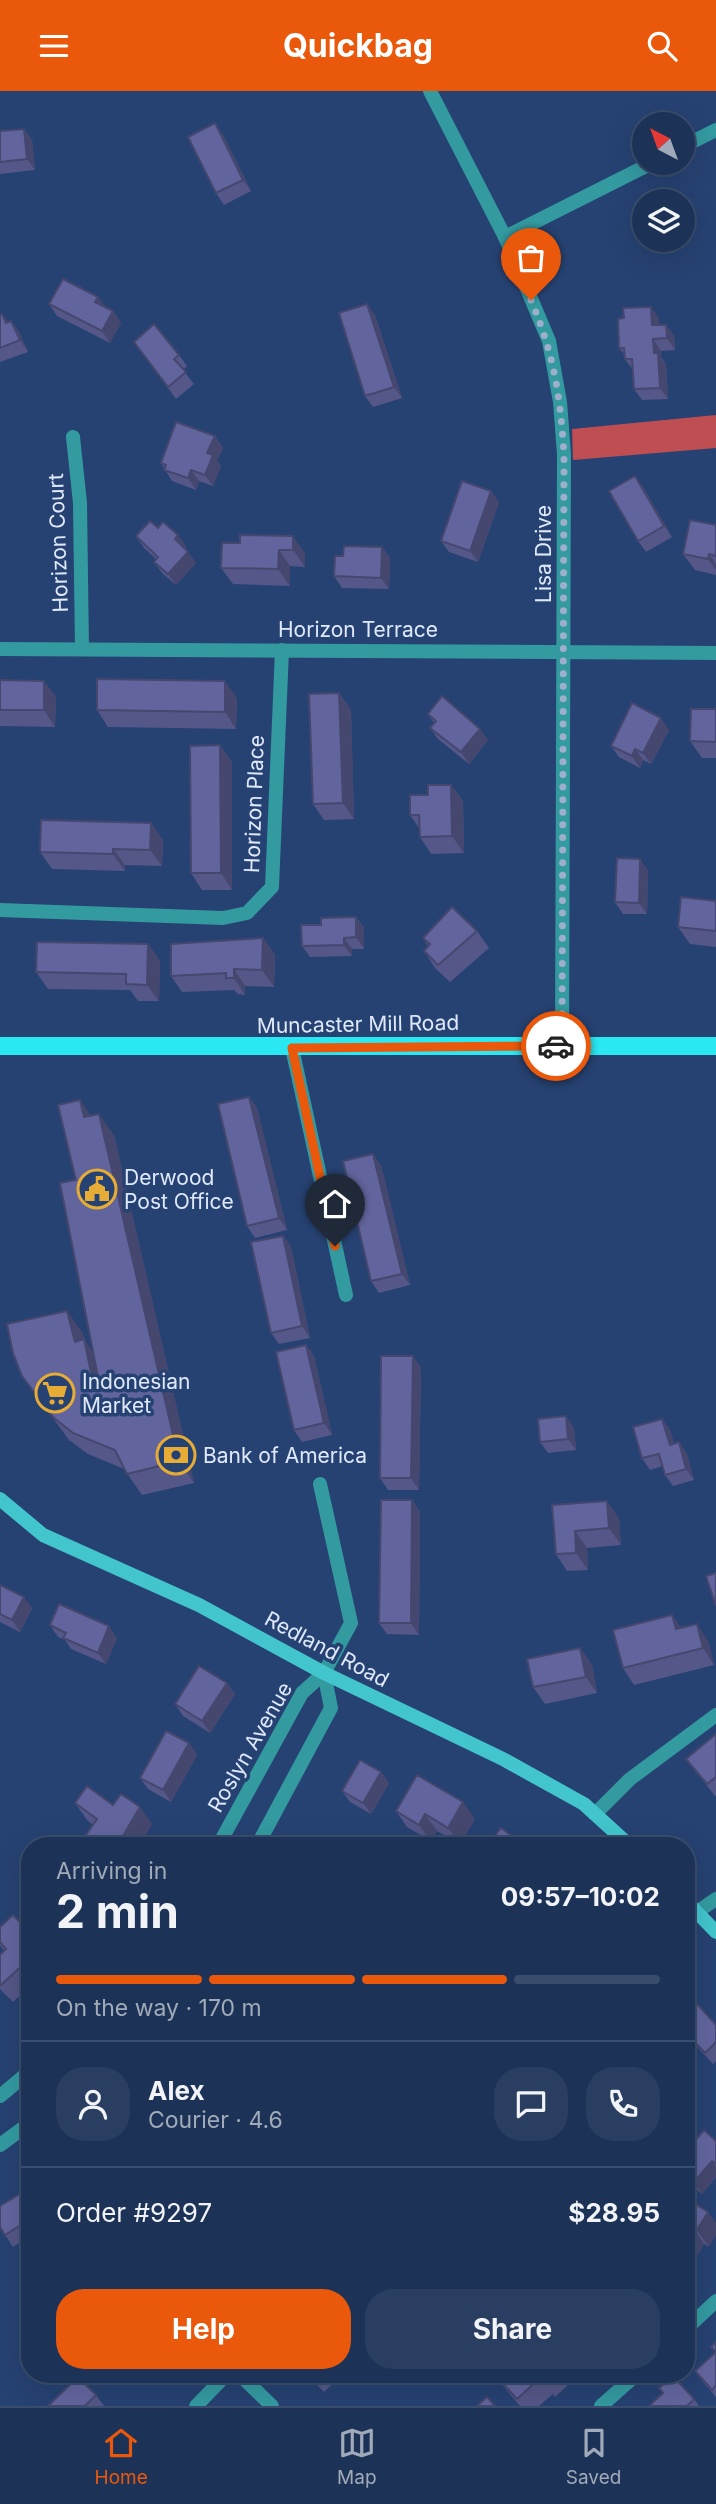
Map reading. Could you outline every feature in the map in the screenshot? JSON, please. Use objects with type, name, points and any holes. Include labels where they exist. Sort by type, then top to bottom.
[{"type":"main road","name":"Muncaster Mill Road","points":[[0,1046],[716,1046]]},
{"type":"main road","name":"Redland Road","points":[[0,1499],[43,1535],[199,1605],[324,1673],[503,1759],[584,1804],[620,1837]]},
{"type":"main road","points":[[697,1912],[716,1932]]},
{"type":"street","name":"Lisa Drive","points":[[430,91],[505,237],[549,341],[560,402],[564,454],[562,1045]]},
{"type":"street","points":[[695,140],[716,130]]},
{"type":"street","points":[[505,237],[632,173]]},
{"type":"street","name":"Horizon Court","points":[[74,436],[80,503],[82,649]]},
{"type":"street","name":"Horizon Terrace","points":[[0,649],[716,653]]},
{"type":"street","name":"Horizon Place","points":[[0,910],[223,918],[247,913],[272,887],[282,650]]},
{"type":"street","points":[[292,1048],[346,1295]]},
{"type":"street","name":"Roslyn Avenue","points":[[223,1837],[302,1693],[324,1673],[351,1623],[320,1484]]},
{"type":"street","name":"Roslyn Avenue","points":[[262,1837],[331,1707],[324,1673]]},
{"type":"street","points":[[595,1814],[630,1779],[716,1715]]},
{"type":"street","points":[[697,1912],[716,1899]]},
{"type":"street","points":[[0,2096],[21,2078]]},
{"type":"street","points":[[0,2145],[21,2130]]},
{"type":"street","points":[[695,2321],[716,2301]]},
{"type":"street","points":[[196,2406],[218,2383]]},
{"type":"street","points":[[248,2383],[272,2406]]},
{"type":"street","points":[[601,2406],[627,2383]]},
{"type":"shaded area","points":[[716,415],[716,448],[573,460],[572,429]]},
{"type":"building","points":[[215,123],[243,180],[216,193],[188,137]]},
{"type":"building","points":[[24,129],[27,159],[0,162],[0,131]]},
{"type":"building","points":[[63,279],[98,297],[95,302],[113,311],[102,331],[49,304]]},
{"type":"building","points":[[367,304],[394,387],[365,396],[339,313]]},
{"type":"building","points":[[651,307],[652,325],[666,325],[667,338],[653,339],[654,353],[658,353],[660,388],[634,389],[632,359],[625,359],[624,348],[619,348],[618,319],[624,318],[623,308]]},
{"type":"building","points":[[2,314],[6,323],[11,321],[20,340],[0,348],[0,315]]},
{"type":"building","points":[[154,324],[179,355],[174,359],[186,372],[168,387],[134,342]]},
{"type":"building","points":[[176,422],[215,436],[207,453],[213,455],[205,475],[191,470],[188,478],[164,470],[166,465],[161,463]]},
{"type":"building","points":[[635,476],[664,526],[638,541],[609,491]]},
{"type":"building","points":[[462,481],[491,491],[470,551],[441,541]]},
{"type":"building","points":[[690,520],[716,525],[716,556],[709,554],[708,559],[683,554]]},
{"type":"building","points":[[150,521],[158,528],[163,522],[178,535],[175,539],[188,552],[168,574],[154,562],[158,557],[136,536]]},
{"type":"building","points":[[240,535],[293,536],[293,550],[279,550],[278,569],[221,568],[222,543],[240,543]]},
{"type":"building","points":[[344,546],[382,547],[381,578],[334,576],[335,556],[343,556]]},
{"type":"building","points":[[97,679],[225,681],[225,712],[97,710]]},
{"type":"building","points":[[0,680],[44,681],[44,710],[0,710]]},
{"type":"building","points":[[339,693],[343,803],[313,804],[309,694]]},
{"type":"building","points":[[442,696],[480,729],[461,752],[430,728],[436,721],[428,714]]},
{"type":"building","points":[[632,703],[661,718],[643,753],[635,749],[632,756],[611,746]]},
{"type":"building","points":[[691,709],[716,709],[716,742],[690,741]]},
{"type":"building","points":[[220,745],[221,873],[191,873],[190,746]]},
{"type":"building","points":[[428,785],[451,785],[452,836],[420,837],[419,815],[410,815],[410,795],[428,795]]},
{"type":"building","points":[[41,820],[151,823],[150,850],[113,849],[113,854],[40,852]]},
{"type":"building","points":[[617,858],[640,859],[639,903],[615,902]]},
{"type":"building","points":[[681,897],[716,901],[716,931],[678,927]]},
{"type":"building","points":[[452,907],[477,931],[438,965],[424,951],[430,944],[423,938]]},
{"type":"building","points":[[356,917],[356,937],[344,938],[344,945],[302,946],[301,925],[321,925],[321,918]]},
{"type":"building","points":[[263,938],[262,970],[234,969],[234,978],[226,978],[226,973],[171,976],[171,944]]},
{"type":"building","points":[[37,942],[148,944],[147,985],[126,984],[126,974],[36,972]]},
{"type":"building","points":[[249,1097],[279,1218],[247,1226],[218,1104]]},
{"type":"building","points":[[80,1100],[84,1117],[99,1114],[179,1461],[127,1474],[115,1450],[73,1433],[54,1418],[22,1376],[13,1353],[7,1324],[67,1311],[75,1342],[84,1339],[93,1382],[99,1382],[60,1183],[76,1180],[58,1105]]},
{"type":"building","points":[[373,1154],[402,1274],[371,1281],[343,1161]]},
{"type":"building","points":[[283,1236],[302,1326],[271,1333],[251,1242]]},
{"type":"building","points":[[306,1345],[324,1423],[294,1430],[276,1352]]},
{"type":"building","points":[[381,1356],[413,1356],[411,1478],[380,1478]]},
{"type":"building","points":[[566,1416],[568,1439],[540,1442],[538,1419]]},
{"type":"building","points":[[662,1419],[670,1445],[679,1442],[686,1469],[665,1475],[659,1454],[642,1458],[633,1427]]},
{"type":"building","points":[[381,1500],[412,1500],[411,1623],[379,1623]]},
{"type":"building","points":[[607,1501],[609,1528],[575,1531],[576,1553],[556,1554],[552,1505]]},
{"type":"building","points":[[716,1573],[716,1606],[706,1576]]},
{"type":"building","points":[[0,1585],[24,1597],[12,1620],[0,1614]]},
{"type":"building","points":[[59,1604],[109,1626],[98,1653],[63,1638],[66,1633],[50,1625]]},
{"type":"building","points":[[672,1615],[676,1629],[697,1624],[703,1648],[623,1668],[613,1630]]},
{"type":"building","points":[[580,1648],[586,1677],[533,1687],[527,1659]]},
{"type":"building","points":[[199,1666],[227,1683],[202,1721],[175,1704]]},
{"type":"building","points":[[166,1731],[189,1743],[163,1790],[140,1778]]},
{"type":"building","points":[[716,1734],[716,1777],[707,1784],[686,1759]]},
{"type":"building","points":[[360,1760],[381,1772],[363,1803],[342,1791]]},
{"type":"building","points":[[417,1775],[463,1802],[448,1828],[425,1814],[419,1825],[396,1811]]},
{"type":"building","points":[[87,1786],[113,1805],[121,1794],[140,1807],[122,1837],[89,1837],[86,1835],[97,1819],[75,1803]]},
{"type":"building","points":[[501,1828],[514,1837],[494,1837]]},
{"type":"building","points":[[13,1915],[21,1923],[21,1966],[1,1985],[0,1955],[6,1949],[0,1942],[0,1927]]},
{"type":"building","points":[[695,2002],[716,2025],[716,2042],[705,2053],[695,2042]]},
{"type":"building","points":[[704,2130],[716,2141],[716,2164],[712,2161],[695,2181],[695,2140]]},
{"type":"building","points":[[21,2193],[21,2225],[5,2235],[0,2227],[0,2206]]},
{"type":"building","points":[[695,2204],[708,2212],[697,2230],[695,2229]]},
{"type":"building","points":[[716,2352],[716,2385],[712,2390],[695,2371]]},
{"type":"building","points":[[72,2383],[84,2383],[96,2395],[85,2406],[48,2406]]},
{"type":"building","points":[[502,2383],[534,2383],[517,2399]]},
{"type":"building","points":[[665,2383],[679,2383],[694,2399],[687,2406],[649,2406],[663,2393],[659,2388]]},
{"type":"building","points":[[487,2397],[495,2406],[477,2406]]},
{"type":"way so far","points":[[531,300],[549,341],[560,402],[564,454],[562,1045],[556,1046]]},
{"type":"place","name":"Derwood Post Office","points":[[97,1189]]},
{"type":"place","name":"Indonesian Market","points":[[55,1393]]},
{"type":"place","name":"Bank of America","points":[[176,1455]]},
{"type":"route","points":[[335,1246],[292,1048],[556,1046]]}]
